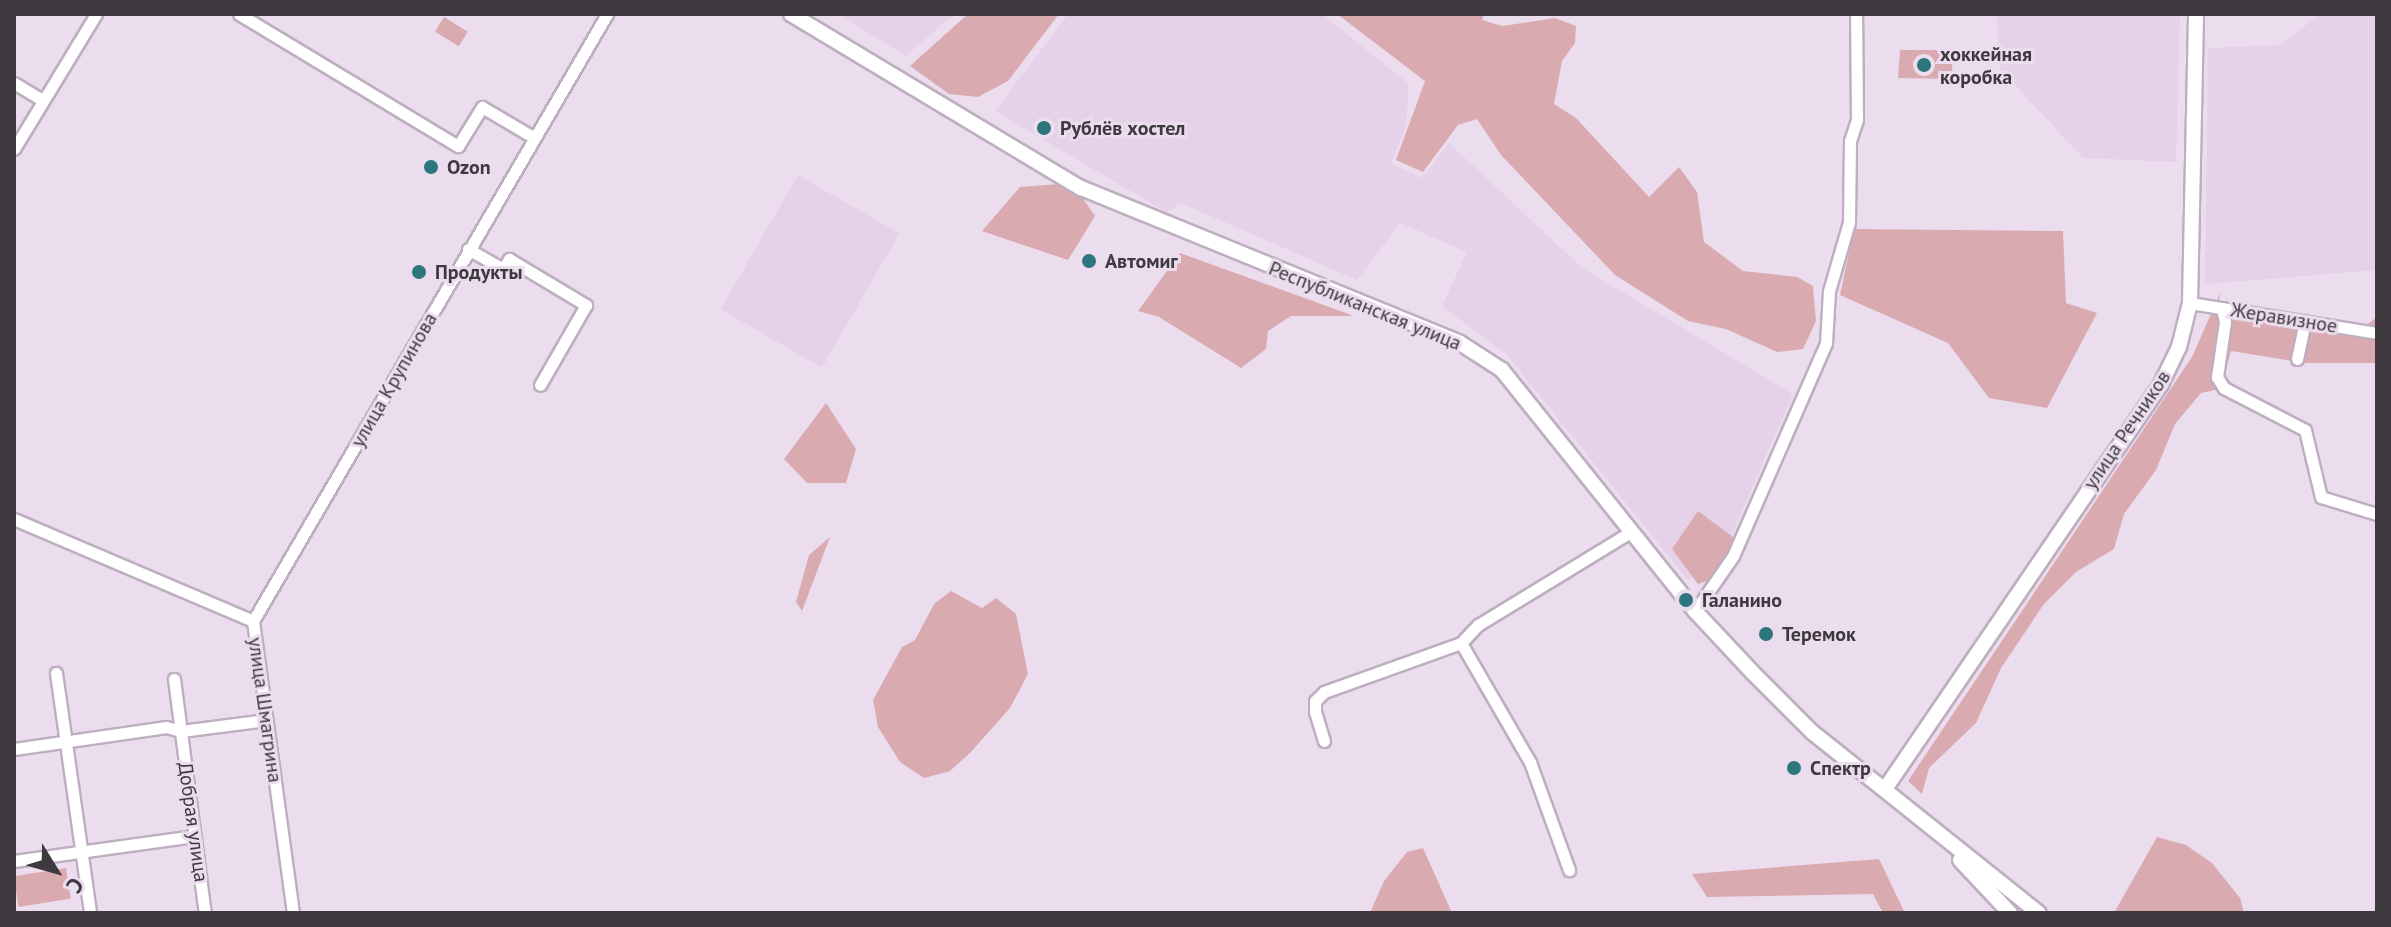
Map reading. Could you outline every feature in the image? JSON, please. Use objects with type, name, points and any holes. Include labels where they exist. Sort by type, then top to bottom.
[{"type":"street","points":[[14,149],[96,14]]},
{"type":"street","points":[[239,14],[458,146],[482,107],[533,137]]},
{"type":"street","name":"улица Крупинова","points":[[253,621],[607,14]]},
{"type":"street","name":"Республиканская улица","points":[[791,14],[1081,188],[1460,343],[1502,370],[1538,408],[1695,611],[1812,732],[1935,833]]},
{"type":"street","points":[[1695,611],[1733,556],[1826,343],[1829,291],[1849,222],[1850,141],[1857,120],[1856,14]]},
{"type":"street","name":"улица Речников","points":[[1885,789],[2161,384],[2179,347],[2190,303],[2196,14]]},
{"type":"street","points":[[14,83],[42,100]]},
{"type":"street","points":[[468,249],[503,269],[509,259],[586,305],[540,385]]},
{"type":"street","name":"Жеравизное","points":[[2190,303],[2377,333]]},
{"type":"street","points":[[2222,308],[2225,322],[2217,377],[2224,388],[2305,430],[2321,497],[2377,514]]},
{"type":"street","points":[[2297,359],[2305,321]]},
{"type":"street","name":"улица Шмагрина","points":[[14,519],[253,621],[293,913]]},
{"type":"street","points":[[1324,741],[1315,712],[1315,701],[1324,692],[1461,643],[1478,625],[1632,531]]},
{"type":"street","points":[[1461,643],[1530,762],[1569,870]]},
{"type":"street","points":[[56,673],[90,913]]},
{"type":"street","name":"Добрая улица","points":[[174,679],[205,913]]},
{"type":"street","points":[[14,749],[166,727],[181,731],[266,720]]},
{"type":"street","points":[[1935,833],[2010,913]]},
{"type":"street","points":[[1935,833],[2039,913]]},
{"type":"street","points":[[14,861],[194,836]]},
{"type":"shaded area","points":[[838,14],[954,14],[906,56]]},
{"type":"shaded area","points":[[968,14],[1059,14],[1008,81],[978,97],[949,94],[910,66]]},
{"type":"shaded area","points":[[1068,14],[1322,14],[1409,84],[1406,127],[1391,163],[1422,178],[1449,143],[1582,268],[1793,394],[1728,543],[1688,580],[1506,354],[1442,306],[1467,252],[1400,223],[1357,280],[1181,203],[1166,212],[995,111]]},
{"type":"shaded area","points":[[1337,14],[1484,14],[1482,20],[1502,26],[1555,18],[1576,26],[1575,43],[1562,61],[1554,104],[1576,118],[1649,197],[1679,167],[1697,192],[1704,242],[1743,271],[1797,277],[1813,286],[1816,321],[1803,349],[1777,352],[1726,329],[1688,321],[1615,275],[1501,155],[1477,119],[1458,125],[1423,172],[1396,160],[1425,81]]},
{"type":"shaded area","points":[[1997,14],[2180,14],[2176,162],[2083,158],[2000,69]]},
{"type":"shaded area","points":[[2321,14],[2377,14],[2377,270],[2205,284],[2208,48],[2279,45]]},
{"type":"shaded area","points":[[444,17],[468,32],[459,46],[435,31]]},
{"type":"shaded area","name":"хоккейная коробка","points":[[1900,50],[1950,50],[1953,75],[1949,79],[1898,78]]},
{"type":"shaded area","points":[[798,175],[899,234],[822,368],[720,309]]},
{"type":"shaded area","points":[[1059,184],[1082,197],[1095,216],[1068,260],[982,231],[1020,187]]},
{"type":"shaded area","points":[[1854,229],[2063,231],[2066,303],[2097,313],[2047,408],[1989,398],[1948,343],[1840,295]]},
{"type":"shaded area","points":[[1180,253],[1354,316],[1291,316],[1268,331],[1266,349],[1241,368],[1159,317],[1138,311]]},
{"type":"shaded area","points":[[2221,291],[2218,304],[2360,330],[2377,317],[2377,363],[2305,363],[2231,351],[2220,389],[2201,393],[2175,424],[2156,470],[2124,514],[2114,549],[2076,572],[2044,604],[2001,668],[1976,723],[1929,768],[1922,794],[1908,781],[2192,357]]},
{"type":"shaded area","points":[[826,403],[856,449],[846,483],[807,483],[784,459]]},
{"type":"shaded area","points":[[1698,511],[1737,540],[1713,579],[1698,584],[1672,549]]},
{"type":"shaded area","points":[[830,537],[802,611],[796,602],[809,555]]},
{"type":"shaded area","points":[[951,591],[982,608],[996,598],[1016,614],[1028,674],[1010,708],[970,753],[950,771],[924,778],[900,762],[878,727],[873,700],[902,647],[915,640],[934,604]]},
{"type":"shaded area","points":[[2157,837],[2186,845],[2212,863],[2240,898],[2244,913],[2114,913]]},
{"type":"shaded area","points":[[1423,848],[1452,913],[1370,913],[1384,881],[1407,852]]},
{"type":"shaded area","points":[[1879,859],[1905,913],[1883,913],[1873,894],[1707,897],[1692,874]]},
{"type":"shaded area","points":[[66,868],[71,899],[19,907],[14,876]]},
{"type":"place","name":"хоккейная коробка","points":[[1924,65]]},
{"type":"place","name":"Рублёв хостел","points":[[1044,128]]},
{"type":"place","name":"Ozon","points":[[431,167]]},
{"type":"place","name":"Автомиг","points":[[1089,261]]},
{"type":"place","name":"Продукты","points":[[419,272]]},
{"type":"place","name":"Галанино","points":[[1686,600]]},
{"type":"place","name":"Теремок","points":[[1766,634]]},
{"type":"place","name":"Спектр","points":[[1794,768]]}]
